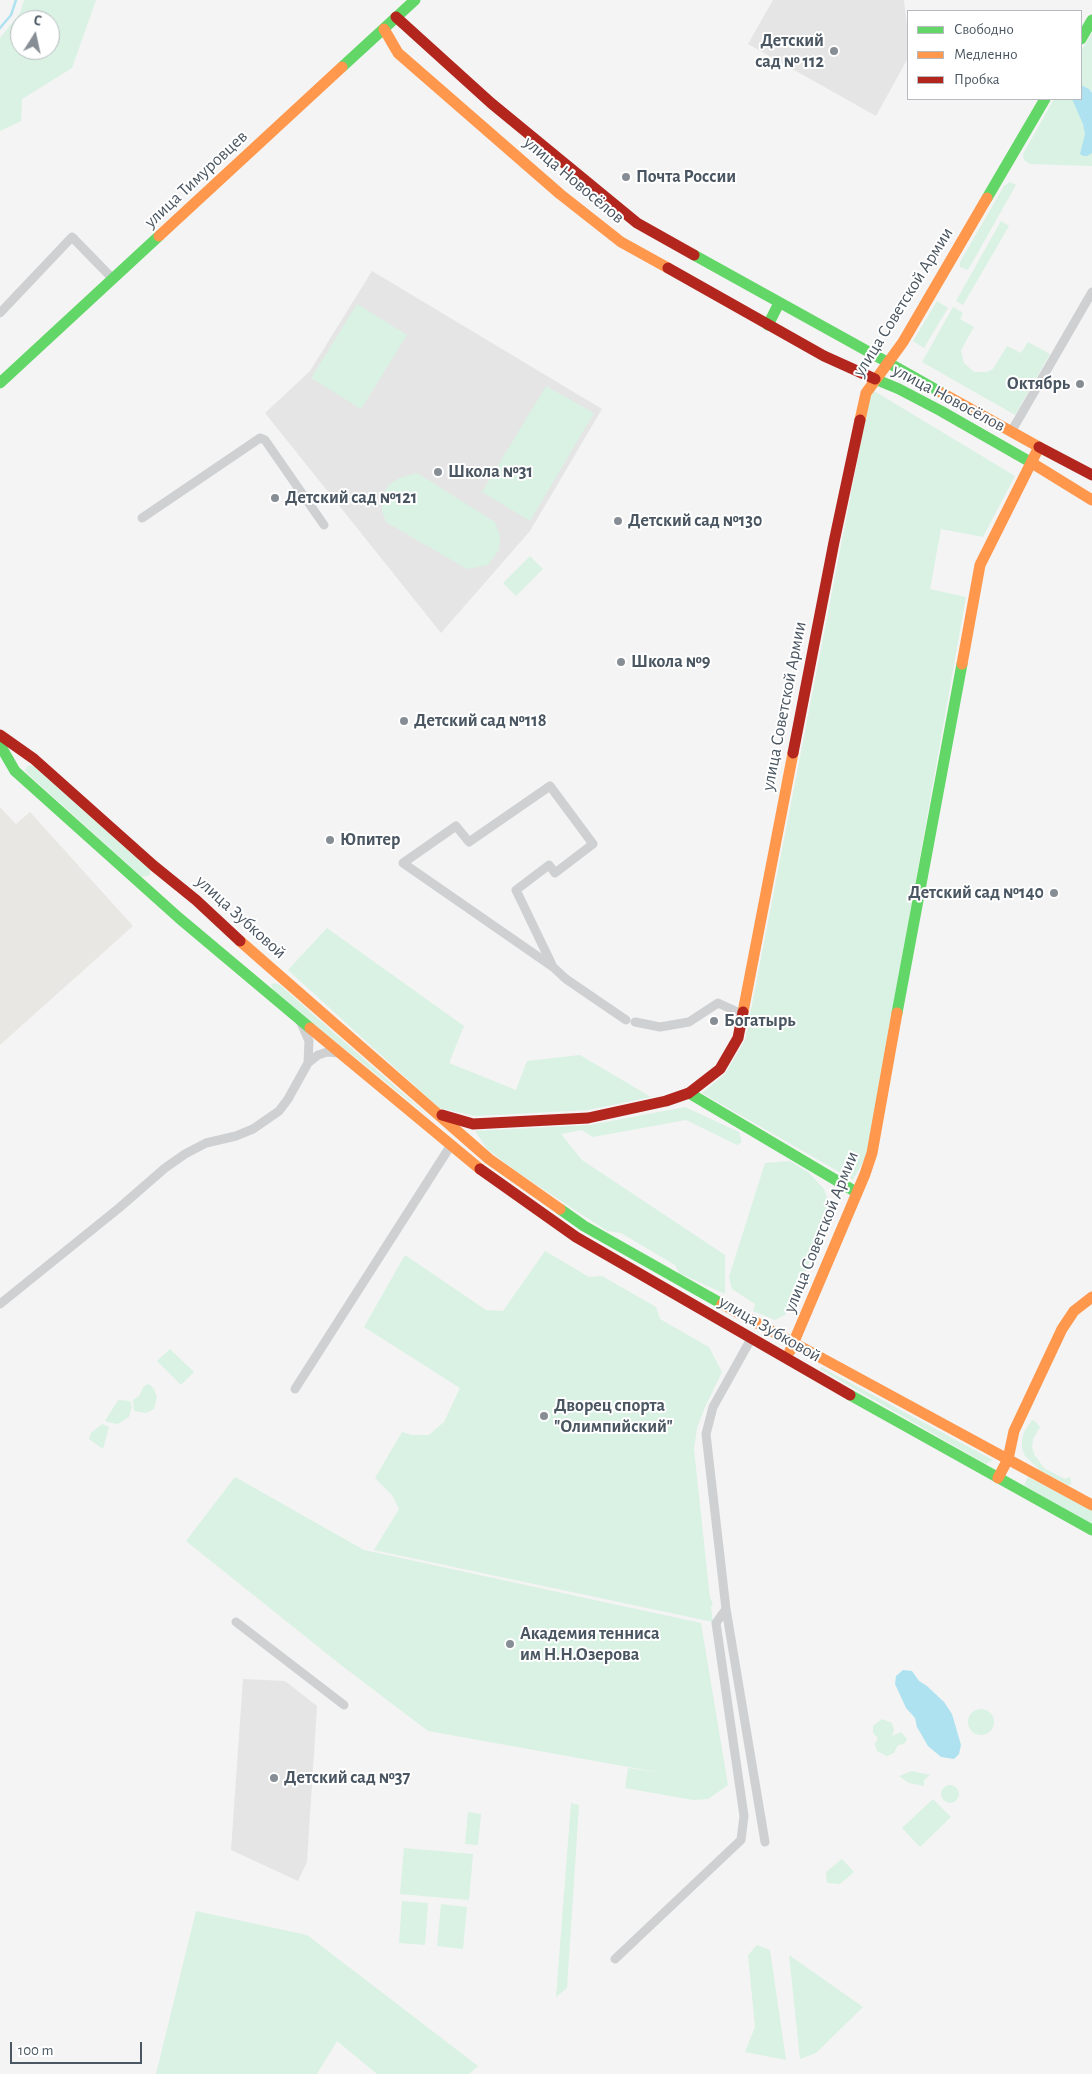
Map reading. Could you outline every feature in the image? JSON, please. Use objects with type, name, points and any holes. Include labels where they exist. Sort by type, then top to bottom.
[{"type":"main road","name":"улица Тимуровцев","points":[[0,383],[415,0]]},
{"type":"main road","name":"улица Новосёлов","points":[[396,17],[491,103],[636,223],[1038,447],[1092,475]]},
{"type":"main road","points":[[1082,37],[1092,20]]},
{"type":"main road","name":"улица Новосёлов","points":[[384,29],[398,53],[581,211],[621,242],[824,356],[942,411],[1092,500]]},
{"type":"main road","name":"улица Советской Армии","points":[[436,1114],[473,1124],[588,1118],[666,1101],[689,1093],[720,1069],[738,1038],[839,515],[866,393],[903,342],[1044,100]]},
{"type":"main road","points":[[768,325],[779,303]]},
{"type":"main road","points":[[1032,463],[1038,447]]},
{"type":"main road","name":"улица Советской Армии","points":[[787,1359],[856,1192],[866,1174],[872,1153],[917,898],[980,565],[1032,463]]},
{"type":"main road","name":"улица Зубковой","points":[[0,734],[34,759],[154,866],[174,881],[188,909],[264,989],[477,1167],[576,1237],[751,1339],[1092,1530]]},
{"type":"main road","name":"улица Зубковой","points":[[0,745],[15,771],[158,899],[188,909],[280,976],[489,1159],[584,1226],[792,1344],[1092,1505]]},
{"type":"main road","points":[[15,771],[15,762],[22,756],[34,759]]},
{"type":"main road","points":[[140,884],[151,883],[156,875],[154,866]]},
{"type":"main road","points":[[158,899],[156,888],[162,880],[174,881]]},
{"type":"main road","points":[[264,989],[262,977],[268,972],[280,976]]},
{"type":"main road","points":[[689,1093],[856,1192]]},
{"type":"main road","points":[[448,1142],[455,1129],[473,1124]]},
{"type":"main road","points":[[998,1478],[1008,1459],[1014,1432],[1062,1329],[1074,1311],[1092,1297]]},
{"type":"street","points":[[0,313],[72,237],[113,280]]},
{"type":"street","points":[[1011,432],[1092,292]]},
{"type":"street","points":[[142,518],[260,438],[264,440],[324,525]]},
{"type":"street","points":[[554,967],[516,890],[549,865],[555,873],[593,844],[550,786],[469,842],[456,826],[403,863],[554,967],[566,979],[626,1020]]},
{"type":"street","points":[[635,1022],[660,1027],[689,1022],[718,1003],[742,1014]]},
{"type":"street","points":[[300,1021],[309,1041],[308,1063]]},
{"type":"street","points":[[0,1304],[184,1154],[206,1143],[236,1136],[268,1120],[279,1111],[288,1099],[308,1063],[318,1055],[327,1052],[339,1053]]},
{"type":"street","points":[[295,1389],[448,1142]]},
{"type":"street","points":[[751,1339],[713,1407],[706,1434],[726,1609],[765,1842]]},
{"type":"street","points":[[615,1959],[741,1840],[744,1816],[716,1623],[726,1609]]},
{"type":"street","points":[[236,1622],[344,1706]]},
{"type":"street","points":[[744,1816],[760,1819]]},
{"type":"shaded area","name":"Детский сад № 112","points":[[773,0],[904,0],[907,26],[907,60],[876,116],[748,44]]},
{"type":"shaded area","name":"Школа №31","points":[[372,271],[602,409],[530,531],[441,633],[265,413],[310,371]]},
{"type":"shaded area","points":[[0,807],[16,824],[30,812],[133,926],[0,1045]]},
{"type":"shaded area","name":"Детский сад №37","points":[[243,1679],[285,1681],[317,1706],[307,1862],[298,1881],[231,1850]]},
{"type":"green space","points":[[24,0],[96,0],[72,68],[22,99],[21,121],[0,131],[0,38],[10,26],[10,60],[60,60],[60,10],[21,10]]},
{"type":"green space","points":[[1092,33],[1092,166],[1030,164],[1024,160],[1023,154],[1053,100],[1082,100],[1082,49]]},
{"type":"green space","points":[[1010,182],[1016,185],[968,270],[960,267],[960,262],[1004,186]]},
{"type":"green space","points":[[1001,221],[1009,226],[963,305],[956,301]]},
{"type":"green space","points":[[937,301],[948,308],[924,348],[913,341]]},
{"type":"green space","points":[[357,304],[407,335],[361,409],[311,378]]},
{"type":"green space","points":[[953,307],[963,313],[960,319],[974,327],[961,350],[964,363],[974,372],[987,372],[993,369],[1007,346],[1021,353],[1028,342],[1050,354],[1015,415],[922,362]]},
{"type":"green space","points":[[546,386],[594,413],[530,521],[482,492]]},
{"type":"green space","points":[[874,391],[1015,476],[983,537],[941,529],[930,589],[966,597],[867,1155],[853,1180],[702,1093],[725,1074],[745,1040],[870,396]]},
{"type":"green space","points":[[417,473],[495,522],[500,536],[499,550],[488,565],[467,569],[386,522],[382,511],[382,498],[385,490],[399,478]]},
{"type":"green space","points":[[530,556],[543,569],[516,596],[503,583]]},
{"type":"green space","points":[[29,765],[36,767],[150,868],[150,875],[142,877],[29,775],[25,770]]},
{"type":"green space","points":[[327,928],[464,1026],[449,1063],[516,1090],[527,1061],[580,1055],[651,1097],[588,1110],[475,1116],[439,1108],[288,970]]},
{"type":"green space","points":[[274,983],[280,985],[433,1120],[275,993],[271,985]]},
{"type":"green space","points":[[685,1107],[739,1132],[742,1142],[737,1145],[686,1120],[593,1137],[582,1130],[561,1134],[582,1160],[725,1255],[725,1294],[679,1273],[675,1265],[621,1233],[607,1231],[517,1172],[487,1149],[475,1131],[590,1125]]},
{"type":"green space","points":[[790,1161],[809,1173],[824,1189],[830,1207],[819,1240],[785,1315],[775,1320],[753,1311],[755,1304],[732,1289],[729,1277],[765,1163]]},
{"type":"green space","points":[[545,1251],[589,1277],[602,1276],[656,1307],[660,1319],[709,1347],[722,1372],[697,1428],[694,1449],[710,1598],[713,1603],[711,1607],[713,1622],[374,1550],[399,1509],[392,1495],[375,1478],[402,1432],[412,1435],[429,1435],[444,1422],[460,1388],[364,1327],[405,1255],[486,1310],[503,1311]]},
{"type":"green space","points":[[170,1349],[194,1372],[181,1385],[157,1361]]},
{"type":"green space","points":[[821,1367],[993,1460],[986,1464],[820,1369]]},
{"type":"green space","points":[[149,1384],[154,1389],[157,1397],[154,1409],[146,1413],[134,1411],[133,1400],[139,1396],[144,1386]]},
{"type":"green space","points":[[118,1400],[130,1401],[132,1407],[129,1417],[118,1424],[105,1421]]},
{"type":"green space","points":[[1032,1420],[1040,1427],[1033,1439],[1032,1447],[1034,1454],[1044,1468],[1065,1479],[1069,1477],[1071,1484],[1068,1485],[1042,1472],[1025,1456],[1022,1440],[1024,1432]]},
{"type":"green space","points":[[102,1424],[109,1427],[103,1449],[89,1439],[91,1433]]},
{"type":"green space","name":"Академия тенниса им Н.Н.Озерова","points":[[235,1477],[364,1550],[701,1623],[728,1785],[708,1799],[693,1800],[625,1788],[628,1768],[662,1773],[428,1731],[341,1665],[186,1541]]},
{"type":"green space","points":[[1028,1477],[1092,1510],[1092,1526],[1024,1485]]},
{"type":"green space","points":[[981,1709],[990,1713],[994,1722],[990,1731],[981,1735],[972,1731],[968,1722],[972,1713]]},
{"type":"green space","points":[[882,1719],[892,1723],[894,1730],[892,1736],[901,1732],[907,1739],[904,1744],[898,1745],[894,1753],[887,1756],[877,1751],[875,1744],[878,1738],[873,1733],[873,1726]]},
{"type":"green space","points":[[912,1771],[930,1775],[924,1780],[924,1786],[909,1783],[899,1776]]},
{"type":"green space","points":[[950,1785],[956,1788],[959,1794],[956,1800],[950,1803],[944,1800],[941,1794],[944,1788]]},
{"type":"green space","points":[[933,1799],[951,1817],[920,1847],[902,1828]]},
{"type":"green space","points":[[571,1803],[579,1805],[567,1988],[556,1997]]},
{"type":"green space","points":[[468,1812],[481,1814],[478,1845],[465,1844]]},
{"type":"green space","points":[[404,1848],[473,1854],[469,1900],[400,1894]]},
{"type":"green space","points":[[842,1859],[854,1872],[840,1884],[827,1883],[826,1872]]},
{"type":"green space","points":[[402,1901],[428,1903],[425,1945],[399,1943]]},
{"type":"green space","points":[[441,1904],[467,1907],[463,1949],[437,1946]]},
{"type":"green space","points":[[196,1911],[307,1935],[478,2066],[469,2074],[377,2074],[337,2041],[317,2074],[156,2074]]},
{"type":"green space","points":[[757,1945],[770,1950],[786,2060],[745,2052],[755,2027],[748,1955]]},
{"type":"green space","points":[[789,1955],[863,2007],[816,2053],[800,2059]]},
{"type":"water","points":[[1082,86],[1092,93],[1092,153],[1087,156],[1080,154],[1085,134],[1083,124],[1072,100],[1082,100]]},
{"type":"water","points":[[903,1670],[912,1671],[919,1681],[944,1702],[952,1714],[961,1745],[959,1754],[954,1759],[941,1757],[928,1746],[917,1727],[915,1718],[906,1708],[895,1684],[896,1676]]},
{"type":"waterway","points":[[0,28],[11,15],[16,0]]},
{"type":"traffic: fast","points":[[342,67],[415,0]]},
{"type":"traffic: fast","points":[[1082,37],[1092,20]]},
{"type":"traffic: fast","points":[[987,198],[1044,100]]},
{"type":"traffic: fast","points":[[0,383],[159,236]]},
{"type":"traffic: fast","points":[[694,255],[887,362]]},
{"type":"traffic: fast","points":[[768,325],[779,303]]},
{"type":"traffic: fast","points":[[887,362],[942,393]]},
{"type":"traffic: fast","points":[[875,379],[941,411],[1032,463]]},
{"type":"traffic: fast","points":[[897,1013],[962,664]]},
{"type":"traffic: fast","points":[[0,745],[15,771],[179,918],[310,1028]]},
{"type":"traffic: fast","points":[[689,1093],[856,1192]]},
{"type":"traffic: fast","points":[[560,1209],[584,1226],[722,1304]]},
{"type":"traffic: fast","points":[[850,1395],[1092,1530]]},
{"type":"traffic: slow","points":[[384,29],[398,53],[560,194],[621,242],[668,268]]},
{"type":"traffic: slow","points":[[159,236],[342,67]]},
{"type":"traffic: slow","points":[[860,420],[866,393],[903,342],[987,198]]},
{"type":"traffic: slow","points":[[942,393],[1039,447],[980,565],[962,664]]},
{"type":"traffic: slow","points":[[1032,463],[1092,500]]},
{"type":"traffic: slow","points":[[743,1012],[793,753]]},
{"type":"traffic: slow","points":[[240,941],[489,1159],[560,1209]]},
{"type":"traffic: slow","points":[[790,1351],[865,1174],[872,1153],[897,1013]]},
{"type":"traffic: slow","points":[[310,1028],[480,1169]]},
{"type":"traffic: slow","points":[[998,1478],[1008,1459],[1014,1431],[1062,1329],[1074,1311],[1092,1297]]},
{"type":"traffic: slow","points":[[722,1304],[1092,1505]]},
{"type":"traffic: jam","points":[[396,17],[491,103],[637,223],[694,255]]},
{"type":"traffic: jam","points":[[668,268],[824,356],[875,379]]},
{"type":"traffic: jam","points":[[793,753],[860,420]]},
{"type":"traffic: jam","points":[[1039,447],[1092,475]]},
{"type":"traffic: jam","points":[[0,735],[34,759],[154,866],[196,900],[240,941]]},
{"type":"traffic: jam","points":[[442,1115],[473,1124],[588,1118],[666,1101],[689,1093],[720,1069],[738,1038],[743,1012]]},
{"type":"traffic: jam","points":[[480,1169],[576,1237],[850,1395]]},
{"type":"place","name":"Детский сад № 112","points":[[834,51]]},
{"type":"place","name":"Почта России","points":[[626,177]]},
{"type":"place","name":"Октябрь","points":[[1080,384]]},
{"type":"place","name":"Школа №31","points":[[438,472]]},
{"type":"place","name":"Детский сад №121","points":[[275,498]]},
{"type":"place","name":"Детский сад №130","points":[[618,521]]},
{"type":"place","name":"Школа №9","points":[[621,662]]},
{"type":"place","name":"Детский сад №118","points":[[404,721]]},
{"type":"place","name":"Юпитер","points":[[330,840]]},
{"type":"place","name":"Детский сад №140","points":[[1054,893]]},
{"type":"place","name":"Богатырь","points":[[714,1021]]},
{"type":"place","name":"Дворец спорта \"Олимпийский\"","points":[[544,1416]]},
{"type":"place","name":"Академия тенниса им Н.Н.Озерова","points":[[510,1644]]},
{"type":"place","name":"Детский сад №37","points":[[274,1778]]}]
